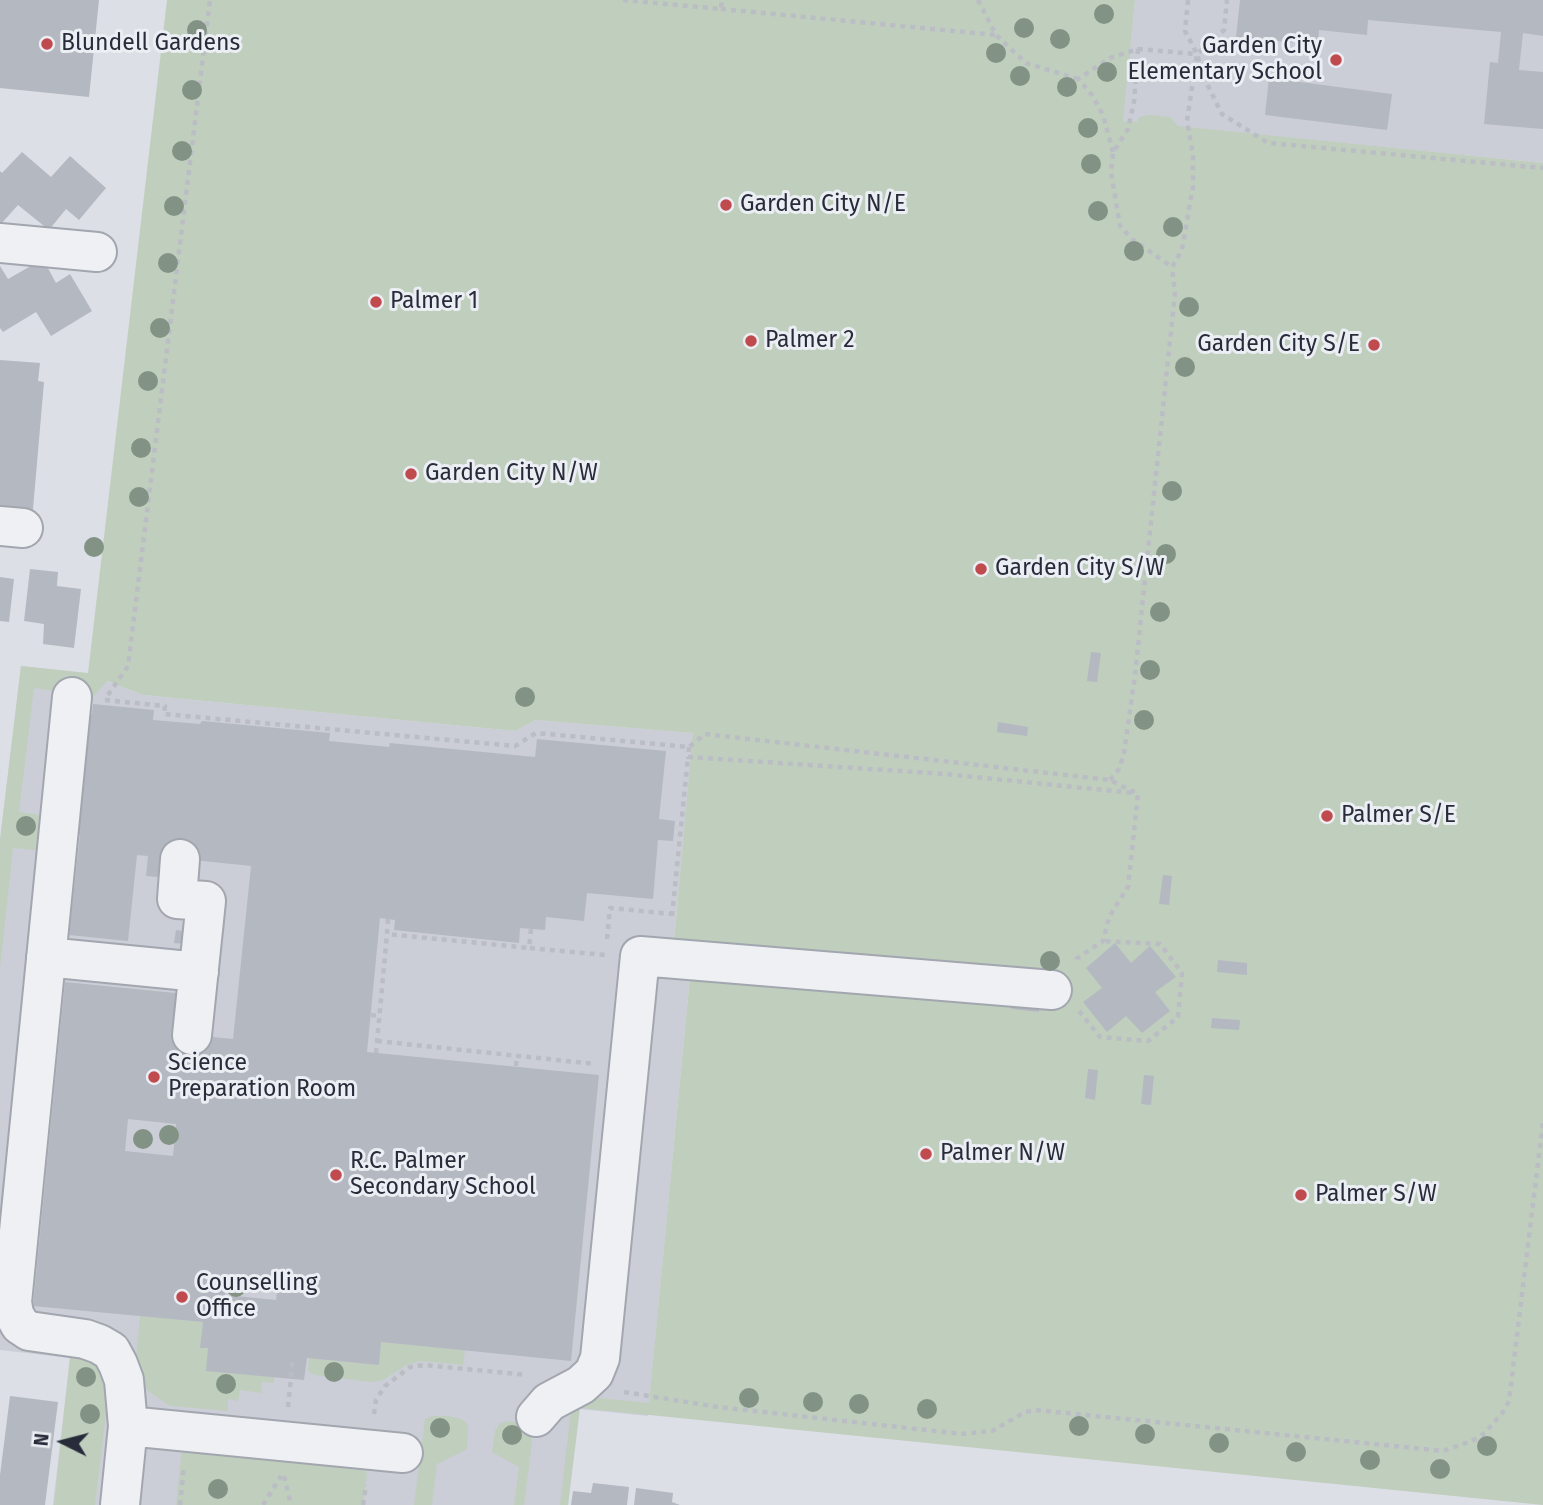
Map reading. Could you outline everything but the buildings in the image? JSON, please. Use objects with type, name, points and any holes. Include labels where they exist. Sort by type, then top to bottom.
[{"type":"lane","points":[[0,243],[97,252]]},
{"type":"lane","points":[[89,698],[46,957],[12,1302],[20,1325],[29,1331],[85,1339],[111,1351],[124,1380],[128,1426],[120,1505]]},
{"type":"lane","points":[[180,859],[177,899],[206,901],[192,1035]]},
{"type":"lane","points":[[537,1417],[549,1402],[581,1385],[594,1373],[600,1358],[640,956],[1062,991]]},
{"type":"lane","points":[[46,957],[199,972]]},
{"type":"lane","points":[[128,1426],[403,1453]]},
{"type":"path","points":[[89,698],[128,666],[210,0]]},
{"type":"path","points":[[623,0],[996,34]]},
{"type":"path","points":[[721,9],[722,0]]},
{"type":"path","points":[[978,0],[996,34],[1026,63],[1078,79],[1092,95],[1103,114],[1113,153],[1111,172],[1120,226],[1132,239],[1172,267]]},
{"type":"path","points":[[1188,0],[1185,31],[1222,114],[1268,143],[1543,168]]},
{"type":"path","points":[[1110,780],[1119,769],[1124,753],[1135,675],[1175,293],[1172,267],[1182,250],[1193,186],[1193,155],[1187,121],[1197,54],[1224,30],[1227,0]]},
{"type":"path","points":[[1078,79],[1110,58],[1138,49],[1197,54]]},
{"type":"path","points":[[1113,153],[1128,129],[1134,102],[1138,49]]},
{"type":"path","points":[[89,698],[165,706],[164,714],[515,747],[536,733],[689,747],[705,734],[1110,780],[1138,794]]},
{"type":"path","points":[[669,958],[689,747]]},
{"type":"path","points":[[688,757],[945,774],[1138,794]]},
{"type":"path","points":[[1103,941],[1109,917],[1128,887],[1138,794]]},
{"type":"path","points":[[387,934],[605,955],[610,908],[672,914]]},
{"type":"path","points":[[376,1053],[388,919]]},
{"type":"path","points":[[529,948],[531,929]]},
{"type":"path","points":[[1103,941],[1160,944],[1182,973],[1178,1017],[1148,1041],[1100,1037],[1062,991],[1076,959],[1103,941]]},
{"type":"path","points":[[371,1015],[379,1016]]},
{"type":"path","points":[[377,1041],[607,1066]]},
{"type":"path","points":[[516,1066],[517,1056]]},
{"type":"path","points":[[581,1385],[718,1407],[962,1434],[992,1431],[1025,1412],[1035,1410],[1443,1451],[1485,1433],[1509,1401],[1543,1122]]},
{"type":"path","points":[[288,1412],[293,1357]]},
{"type":"path","points":[[373,1419],[376,1400],[384,1386],[410,1367],[425,1365],[532,1376]]},
{"type":"path","points":[[263,1505],[283,1472],[291,1505]]},
{"type":"shaded area","name":"Garden City Elementary School","points":[[1135,0],[1543,0],[1543,163],[1122,121]]},
{"type":"shaded area","name":"R.C. Palmer Secondary School","points":[[21,666],[88,674],[143,695],[515,731],[536,720],[694,733],[674,942],[693,944],[648,1416],[579,1409],[568,1505],[53,1505],[70,1358],[0,1350],[0,840]]},
{"type":"green space","points":[[167,0],[1135,0],[1123,121],[1137,122],[1139,117],[1150,115],[1170,117],[1178,126],[1543,163],[1543,1505],[580,1408],[568,1505],[560,1505],[571,1409],[587,1397],[649,1403],[693,945],[674,942],[693,733],[536,720],[515,731],[143,695],[107,681],[94,696],[34,688],[19,812],[40,815],[36,850],[13,848],[0,968],[0,840],[21,666],[88,673]]},
{"type":"green space","points":[[140,1316],[203,1322],[200,1348],[208,1348],[207,1371],[274,1377],[274,1383],[262,1382],[261,1393],[240,1390],[238,1401],[228,1399],[228,1411],[170,1406],[148,1391],[135,1370]]},
{"type":"green space","points":[[381,1342],[465,1350],[463,1365],[420,1361],[407,1365],[383,1380],[371,1382],[315,1375],[308,1371],[309,1358],[379,1365]]},
{"type":"green space","points":[[70,1357],[97,1366],[106,1380],[108,1397],[95,1505],[54,1505]]},
{"type":"green space","points":[[448,1416],[468,1424],[467,1449],[437,1464],[432,1505],[414,1505],[425,1419]]},
{"type":"green space","points":[[500,1423],[519,1423],[530,1434],[532,1442],[524,1505],[514,1505],[519,1467],[492,1452],[495,1431]]},
{"type":"green space","points":[[182,1447],[362,1467],[367,1474],[363,1505],[176,1505]]},
{"type":"place","name":"Blundell Gardens","points":[[47,44]]},
{"type":"place","name":"Garden City Elementary School","points":[[1336,60]]},
{"type":"place","name":"Garden City N/E","points":[[726,205]]},
{"type":"place","name":"Palmer 1","points":[[376,302]]},
{"type":"place","name":"Palmer 2","points":[[751,341]]},
{"type":"place","name":"Garden City S/E","points":[[1374,345]]},
{"type":"place","name":"Garden City N/W","points":[[411,474]]},
{"type":"place","name":"Garden City S/W","points":[[981,569]]},
{"type":"place","name":"Palmer S/E","points":[[1327,816]]},
{"type":"place","name":"Science Preparation Room","points":[[154,1077]]},
{"type":"place","name":"Palmer N/W","points":[[926,1154]]},
{"type":"place","name":"R.C. Palmer Secondary School","points":[[336,1175]]},
{"type":"place","name":"Palmer S/W","points":[[1301,1195]]},
{"type":"place","name":"Counselling Office","points":[[182,1297]]}]
